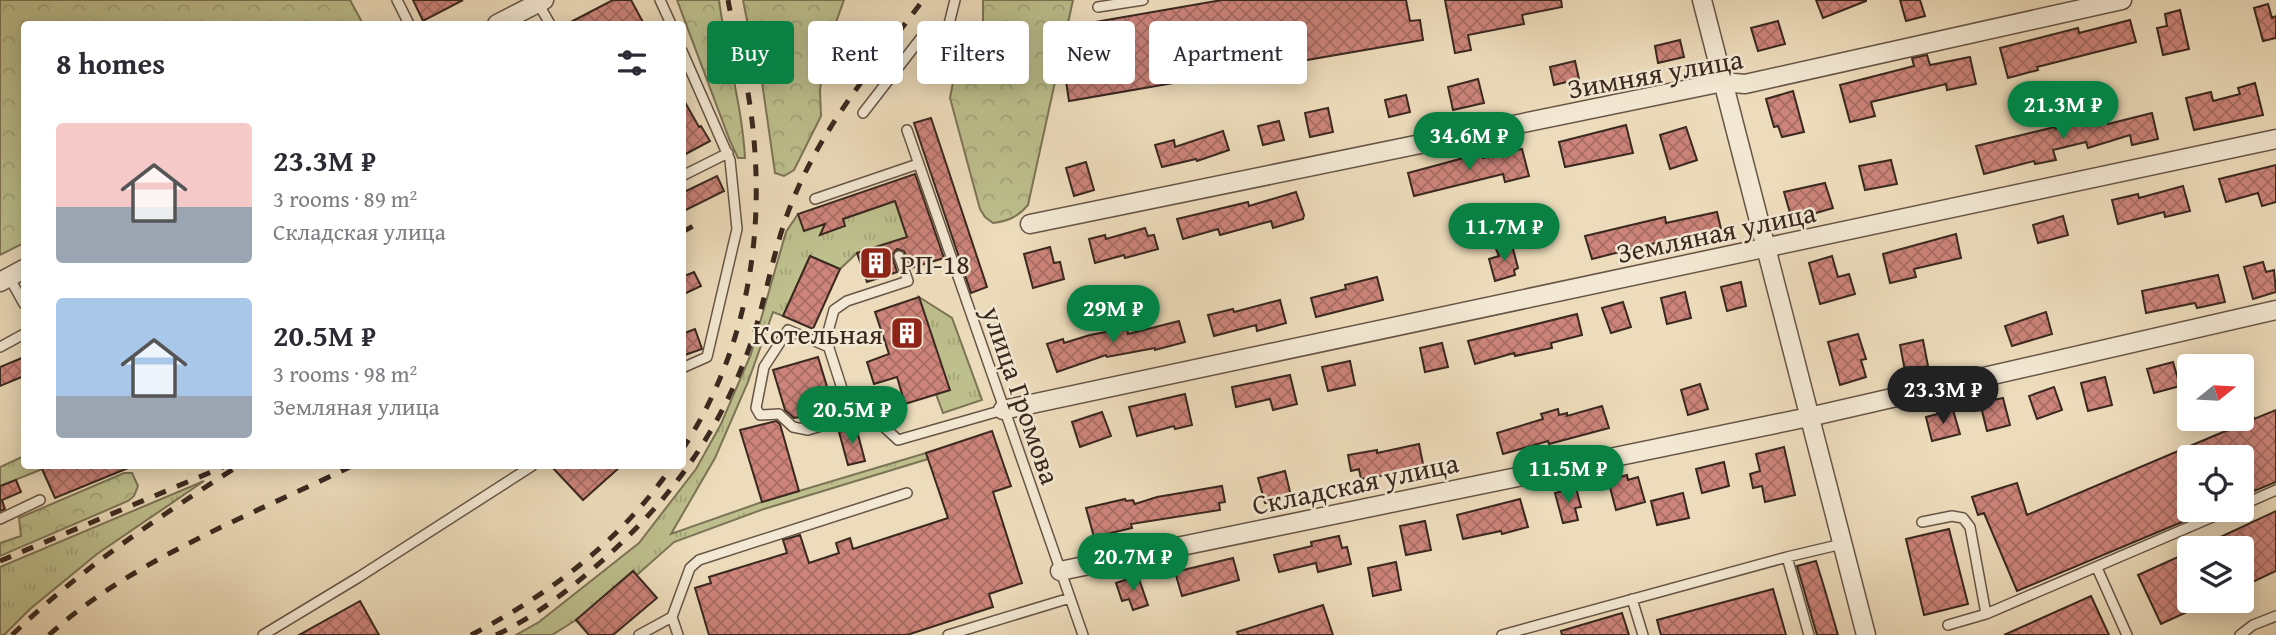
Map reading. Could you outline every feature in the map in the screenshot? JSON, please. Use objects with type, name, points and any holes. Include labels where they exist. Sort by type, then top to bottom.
[{"type":"street","points":[[1702,0],[1866,635]]},
{"type":"street","name":"Зимняя улица","points":[[1030,224],[1723,82],[1745,84],[2122,0]]},
{"type":"street","points":[[503,21],[541,1]]},
{"type":"street","name":"Земляная улица","points":[[1003,410],[2276,139]]},
{"type":"street","name":"Складская улица","points":[[1060,571],[1809,416],[2276,310]]},
{"type":"lane","points":[[397,0],[408,21]]},
{"type":"lane","points":[[660,0],[670,21]]},
{"type":"lane","points":[[863,113],[921,38],[948,28],[955,0]]},
{"type":"lane","points":[[1098,7],[1143,0]]},
{"type":"lane","points":[[541,1],[549,21]]},
{"type":"lane","points":[[686,366],[707,357],[737,229],[730,160],[687,73]]},
{"type":"lane","name":"улица Громова","points":[[908,130],[1083,635]]},
{"type":"lane","points":[[686,174],[727,153]]},
{"type":"lane","points":[[815,199],[918,164]]},
{"type":"lane","points":[[899,256],[908,281],[847,301],[834,310],[826,339],[848,407],[858,415],[883,426],[898,440],[1003,410]]},
{"type":"lane","points":[[11,276],[21,298]]},
{"type":"lane","points":[[829,347],[788,331],[764,367],[755,408],[761,415],[779,414],[793,427],[808,430],[858,415]]},
{"type":"lane","points":[[0,347],[21,336]]},
{"type":"lane","points":[[263,635],[527,469]]},
{"type":"lane","points":[[2254,500],[2276,490]]},
{"type":"lane","points":[[678,635],[672,617],[690,568],[699,560],[907,493]]},
{"type":"lane","points":[[0,519],[40,500]]},
{"type":"lane","points":[[1922,522],[1952,516],[1963,518],[1970,527],[1986,614]]},
{"type":"lane","points":[[1948,625],[1986,614],[2201,522]]},
{"type":"lane","points":[[1502,635],[1842,544]]},
{"type":"lane","points":[[1787,557],[1809,635]]},
{"type":"lane","points":[[2097,568],[2127,635]]},
{"type":"lane","points":[[948,635],[1069,598]]},
{"type":"lane","points":[[1632,599],[1643,635]]},
{"type":"lane","points":[[2240,635],[2253,625],[2276,615]]},
{"type":"lane","points":[[639,635],[672,617]]},
{"type":"green space","points":[[0,0],[350,0],[361,21],[21,21],[21,244],[0,255]]},
{"type":"green space","points":[[677,0],[719,0],[723,21],[707,21],[707,80],[686,24]]},
{"type":"green space","points":[[743,0],[844,0],[836,21],[808,21],[808,84],[821,84],[821,116],[794,170],[784,176],[775,173],[762,84],[794,84],[794,21],[747,21]]},
{"type":"green space","points":[[983,0],[1073,0],[1068,21],[1043,21],[1043,84],[1055,84],[1028,205],[1012,218],[993,223],[980,209],[950,98],[953,84],[1029,84],[1029,21],[983,21]]},
{"type":"green space","points":[[709,84],[735,84],[745,158],[738,158]]},
{"type":"green space","points":[[895,201],[910,246],[889,254],[857,253],[840,269],[810,256],[783,316],[773,312],[748,382],[715,458],[671,534],[762,502],[926,453],[928,459],[764,509],[674,542],[637,575],[633,571],[576,620],[552,635],[516,635],[539,622],[639,543],[696,469],[721,424],[751,354],[786,232],[798,214],[824,224],[827,232],[843,219]]},
{"type":"green space","points":[[919,297],[952,318],[982,400],[943,413],[936,394],[949,389]]},
{"type":"green space","points":[[21,457],[21,469],[42,469],[0,486],[0,467]]},
{"type":"green space","points":[[124,473],[132,473],[138,486],[134,496],[128,501],[0,556],[0,543],[21,536],[19,518]]},
{"type":"green space","points":[[204,481],[97,554],[30,609],[4,635],[0,635],[0,567]]},
{"type":"building","points":[[413,0],[463,0],[423,21]]},
{"type":"building","points":[[613,0],[631,0],[642,21],[573,21]]},
{"type":"building","points":[[1222,0],[1406,0],[1410,21],[1420,20],[1423,40],[1307,60],[1307,21],[1149,21],[1149,84],[1168,84],[1069,101],[1066,84],[1135,84],[1135,21],[1101,21]]},
{"type":"building","points":[[1445,0],[1561,0],[1562,7],[1522,15],[1524,24],[1468,35],[1471,50],[1455,53]]},
{"type":"building","points":[[1816,0],[1866,0],[1866,1],[1823,18]]},
{"type":"building","points":[[1900,0],[1920,0],[1925,16],[1906,21]]},
{"type":"building","points":[[2268,4],[2272,18],[2276,16],[2276,38],[2263,41],[2254,8]]},
{"type":"building","points":[[2180,10],[2189,49],[2163,55],[2157,28],[2167,26],[2165,14]]},
{"type":"building","points":[[2130,20],[2136,42],[2037,67],[2038,70],[2008,78],[2000,48],[2078,28],[2079,33]]},
{"type":"building","points":[[1778,21],[1785,44],[1758,51],[1751,28]]},
{"type":"building","points":[[1680,40],[1684,57],[1658,63],[1655,46]]},
{"type":"building","points":[[1927,55],[1930,65],[1970,57],[1976,84],[1947,90],[1946,84],[1871,102],[1875,116],[1850,122],[1840,85],[1914,66],[1912,58]]},
{"type":"building","points":[[1575,61],[1579,79],[1554,85],[1550,67]]},
{"type":"building","points":[[1478,79],[1484,103],[1453,110],[1448,87]]},
{"type":"building","points":[[2255,83],[2263,115],[2194,130],[2186,98],[2211,92],[2213,101],[2240,94],[2238,88]]},
{"type":"building","points":[[1793,91],[1804,132],[1782,137],[1778,126],[1774,127],[1766,99]]},
{"type":"building","points":[[1406,95],[1410,112],[1389,117],[1385,100]]},
{"type":"building","points":[[686,104],[699,127],[701,126],[710,141],[686,154]]},
{"type":"building","points":[[1328,108],[1333,132],[1310,137],[1305,113]]},
{"type":"building","points":[[2152,113],[2158,139],[2132,145],[2130,135],[2088,148],[2086,142],[2053,150],[2056,160],[2035,164],[2034,161],[1984,174],[1976,146],[2055,127],[2056,129],[2105,114],[2108,124]]},
{"type":"building","points":[[931,118],[987,287],[971,293],[914,123]]},
{"type":"building","points":[[1279,121],[1284,140],[1263,145],[1258,126]]},
{"type":"building","points":[[1626,125],[1633,153],[1565,167],[1559,142]]},
{"type":"building","points":[[1686,127],[1697,160],[1670,169],[1660,135]]},
{"type":"building","points":[[1223,131],[1229,150],[1197,161],[1196,159],[1162,167],[1155,145],[1174,140],[1175,147]]},
{"type":"building","points":[[1522,149],[1529,176],[1505,182],[1503,174],[1414,196],[1408,173],[1482,153],[1483,158]]},
{"type":"building","points":[[1891,160],[1897,184],[1865,190],[1859,166]]},
{"type":"building","points":[[1086,162],[1094,190],[1074,196],[1066,168]]},
{"type":"building","points":[[2276,165],[2276,202],[2262,206],[2258,193],[2226,202],[2219,179]]},
{"type":"building","points":[[915,174],[944,258],[911,268],[904,251],[897,249],[892,255],[897,272],[867,282],[857,253],[907,237],[895,201],[843,219],[845,226],[820,235],[825,224],[804,231],[798,214]]},
{"type":"building","points":[[717,176],[724,191],[686,210],[686,191]]},
{"type":"building","points":[[1825,183],[1833,208],[1792,220],[1784,192]]},
{"type":"building","points":[[2183,186],[2190,211],[2165,217],[2164,212],[2118,224],[2112,200],[2138,194],[2139,198]]},
{"type":"building","points":[[1296,192],[1303,219],[1273,228],[1271,221],[1220,235],[1218,229],[1183,239],[1177,219],[1248,202],[1249,206]]},
{"type":"building","points":[[1717,212],[1722,233],[1697,239],[1695,233],[1592,259],[1585,236],[1665,217],[1666,223]]},
{"type":"building","points":[[2063,216],[2068,235],[2038,243],[2033,225]]},
{"type":"building","points":[[1145,228],[1148,236],[1154,235],[1158,249],[1095,263],[1089,239],[1105,235],[1106,239]]},
{"type":"building","points":[[1956,234],[1961,258],[1914,269],[1916,277],[1890,283],[1883,254]]},
{"type":"building","points":[[1512,245],[1518,268],[1514,270],[1515,275],[1495,281],[1489,259],[1499,256],[1496,249]]},
{"type":"building","points":[[1050,247],[1054,263],[1060,262],[1064,279],[1033,288],[1024,254]]},
{"type":"building","points":[[810,256],[840,269],[813,329],[783,316]]},
{"type":"building","points":[[1832,256],[1838,277],[1849,274],[1855,294],[1820,304],[1809,263]]},
{"type":"building","points":[[2263,262],[2266,272],[2274,270],[2276,292],[2253,299],[2244,267]]},
{"type":"building","points":[[694,272],[701,286],[686,293],[686,275]]},
{"type":"building","points":[[2218,275],[2225,302],[2197,308],[2195,303],[2146,313],[2142,291]]},
{"type":"building","points":[[1377,277],[1383,300],[1316,317],[1311,298]]},
{"type":"building","points":[[1741,282],[1746,306],[1727,311],[1721,287]]},
{"type":"building","points":[[1685,292],[1691,318],[1667,324],[1661,298]]},
{"type":"building","name":"Котельная","points":[[919,297],[950,390],[905,404],[897,377],[874,384],[867,362],[889,354],[875,312]]},
{"type":"building","points":[[1280,300],[1286,323],[1257,331],[1256,325],[1214,336],[1208,315],[1233,309],[1234,312]]},
{"type":"building","points":[[1623,302],[1631,327],[1611,333],[1602,308]]},
{"type":"building","points":[[2046,312],[2052,334],[2012,346],[2005,326]]},
{"type":"building","points":[[1577,314],[1582,335],[1551,343],[1552,348],[1515,356],[1514,353],[1475,364],[1468,341]]},
{"type":"building","points":[[1179,321],[1185,342],[1155,350],[1106,355],[1057,372],[1047,344],[1063,339],[1064,343],[1127,328],[1128,334]]},
{"type":"building","points":[[695,329],[702,349],[686,355],[686,332]]},
{"type":"building","points":[[1858,334],[1866,359],[1861,360],[1866,377],[1840,385],[1828,342]]},
{"type":"building","points":[[1923,340],[1928,366],[1905,371],[1900,345]]},
{"type":"building","points":[[1442,343],[1448,367],[1425,372],[1420,348]]},
{"type":"building","points":[[818,357],[835,413],[816,418],[814,415],[794,418],[785,410],[773,370]]},
{"type":"building","points":[[21,358],[21,377],[0,386],[0,367]]},
{"type":"building","points":[[1350,361],[1355,385],[1328,391],[1322,367]]},
{"type":"building","points":[[2173,362],[2177,387],[2154,393],[2147,369]]},
{"type":"building","points":[[1290,375],[1297,404],[1273,410],[1270,399],[1236,407],[1232,387]]},
{"type":"building","points":[[2105,377],[2112,405],[2088,411],[2081,383]]},
{"type":"building","points":[[1700,384],[1708,409],[1688,415],[1681,390]]},
{"type":"building","points":[[2054,387],[2062,410],[2037,419],[2029,396]]},
{"type":"building","points":[[1185,394],[1192,425],[1175,429],[1174,426],[1137,436],[1129,407]]},
{"type":"building","points":[[2003,398],[2010,425],[1987,431],[1980,403]]},
{"type":"building","points":[[1602,406],[1609,428],[1503,454],[1497,433],[1543,419],[1541,414],[1558,409],[1559,415],[1567,413],[1567,416]]},
{"type":"building","points":[[1953,410],[1960,434],[1932,441],[1926,417]]},
{"type":"building","points":[[2276,410],[2276,482],[2254,491],[2254,445],[2192,445],[2225,431],[2254,431],[2254,419]]},
{"type":"building","points":[[1102,412],[1111,436],[1080,447],[1072,422]]},
{"type":"building","points":[[776,421],[780,424],[799,491],[762,502],[740,430]]},
{"type":"building","points":[[856,427],[865,461],[848,465],[839,432]]},
{"type":"building","points":[[992,431],[1011,486],[993,492],[1022,583],[989,594],[993,607],[907,635],[709,635],[695,588],[711,583],[709,577],[787,553],[783,540],[800,535],[809,563],[839,553],[836,543],[850,538],[853,549],[948,518],[926,453]]},
{"type":"building","points":[[1419,444],[1424,469],[1361,479],[1359,469],[1351,471],[1348,455],[1377,450],[1377,453]]},
{"type":"building","points":[[1784,447],[1795,495],[1765,502],[1762,486],[1753,488],[1750,474],[1760,471],[1756,454]]},
{"type":"building","points":[[2177,452],[2177,522],[2182,522],[2017,591],[1984,513],[1978,515],[1972,497],[2017,483],[2027,515]]},
{"type":"building","points":[[1724,462],[1729,486],[1702,493],[1696,469]]},
{"type":"building","points":[[42,469],[126,469],[55,498]]},
{"type":"building","points":[[554,469],[618,469],[583,500]]},
{"type":"building","points":[[1285,471],[1291,496],[1265,503],[1258,478]]},
{"type":"building","points":[[1627,475],[1628,480],[1638,477],[1645,502],[1616,510],[1608,480]]},
{"type":"building","points":[[16,480],[21,492],[2,500],[5,509],[0,511],[0,486]]},
{"type":"building","points":[[1222,486],[1225,502],[1219,503],[1220,510],[1131,524],[1132,528],[1094,537],[1086,508],[1125,499],[1133,500],[1135,504],[1157,497]]},
{"type":"building","points":[[1576,488],[1581,507],[1575,508],[1578,520],[1563,523],[1555,493]]},
{"type":"building","points":[[1683,493],[1689,518],[1657,525],[1651,501]]},
{"type":"building","points":[[1520,499],[1528,527],[1502,534],[1501,531],[1463,539],[1457,515]]},
{"type":"building","points":[[2276,511],[2276,571],[2254,581],[2254,536],[2223,536]]},
{"type":"building","points":[[1425,521],[1431,550],[1406,555],[1400,526]]},
{"type":"building","points":[[1949,529],[1968,604],[1924,615],[1906,539]]},
{"type":"building","points":[[1339,536],[1342,548],[1347,547],[1351,564],[1318,572],[1316,563],[1279,572],[1274,555]]},
{"type":"building","points":[[2177,557],[2177,613],[2185,613],[2161,624],[2138,575]]},
{"type":"building","points":[[1233,558],[1239,580],[1182,596],[1175,572]]},
{"type":"building","points":[[1816,561],[1838,635],[1817,635],[1797,566]]},
{"type":"building","points":[[1396,562],[1401,590],[1373,596],[1368,568]]},
{"type":"building","points":[[633,571],[657,598],[613,635],[589,635],[576,620]]},
{"type":"building","points":[[1138,576],[1148,605],[1133,610],[1129,599],[1122,601],[1116,583]]},
{"type":"building","points":[[1773,589],[1786,635],[1661,635],[1657,620]]},
{"type":"building","points":[[2091,596],[2109,635],[2004,635]]},
{"type":"building","points":[[360,601],[379,635],[299,635]]},
{"type":"building","points":[[1323,605],[1333,635],[1238,635],[1237,632]]},
{"type":"building","points":[[1622,613],[1629,635],[1562,635],[1561,631]]},
{"type":"railway","points":[[686,443],[724,368],[739,325],[754,236],[754,145],[747,86],[728,0]]},
{"type":"railway","points":[[686,468],[707,437],[740,373],[753,337],[782,230],[807,168],[853,94],[923,0]]},
{"type":"railway","points":[[686,230],[697,224]]},
{"type":"railway","points":[[0,561],[218,469]]},
{"type":"railway","points":[[12,635],[93,566],[150,524],[233,469]]},
{"type":"railway","points":[[49,635],[116,584],[154,562],[346,469]]},
{"type":"railway","points":[[471,635],[529,602],[582,563],[631,518],[670,469]]},
{"type":"railway","points":[[496,635],[544,607],[588,573],[642,522],[686,469]]},
{"type":"place","name":"РП-18","points":[[876,263]]},
{"type":"place","name":"Котельная","points":[[907,333]]}]
